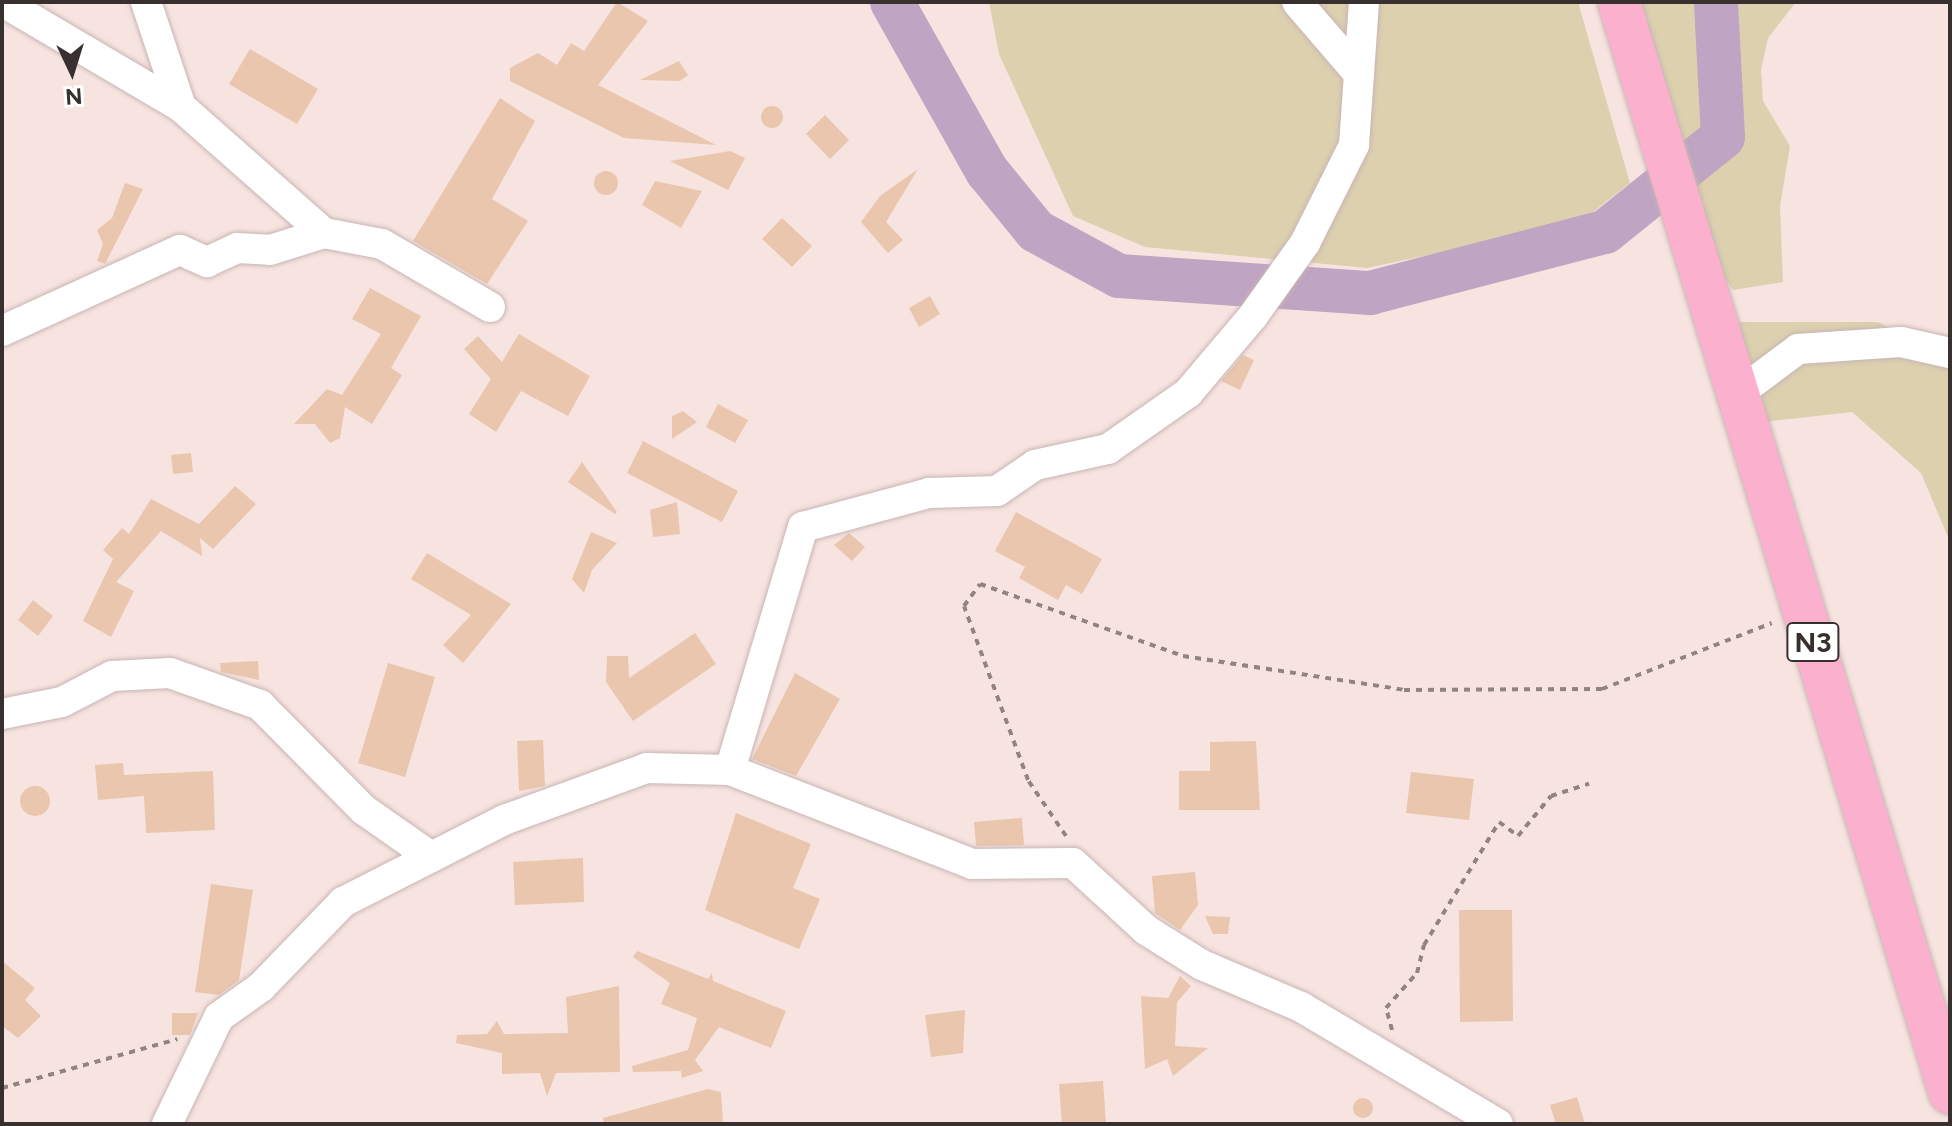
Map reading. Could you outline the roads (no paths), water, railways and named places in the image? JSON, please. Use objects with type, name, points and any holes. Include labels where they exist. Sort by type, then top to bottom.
[{"type":"highway","name":"N3","points":[[1619,2],[1660,128],[1675,192],[1739,393],[1950,1093]]},
{"type":"street","points":[[3,2],[181,107],[324,233]]},
{"type":"street","points":[[146,2],[181,107]]},
{"type":"street","points":[[1297,2],[1359,74]]},
{"type":"street","points":[[730,770],[803,527],[929,493],[997,491],[1035,465],[1108,449],[1188,393],[1305,243],[1354,145],[1364,2]]},
{"type":"street","points":[[2,331],[180,250],[207,262],[237,248],[270,250],[324,233],[382,244],[490,307]]},
{"type":"street","points":[[1739,393],[1798,349],[1901,342],[1950,353]]},
{"type":"street","points":[[2,714],[62,702],[112,676],[170,673],[260,705],[364,810],[431,857]]},
{"type":"street","points":[[167,1124],[219,1017],[261,987],[343,902],[504,820],[647,768],[730,770],[972,864],[1073,863],[1157,937],[1403,1067],[1498,1124]]},
{"type":"waterway","points":[[892,2],[987,171],[1036,231],[1119,276],[1370,293],[1605,232],[1723,137],[1716,2]]}]
